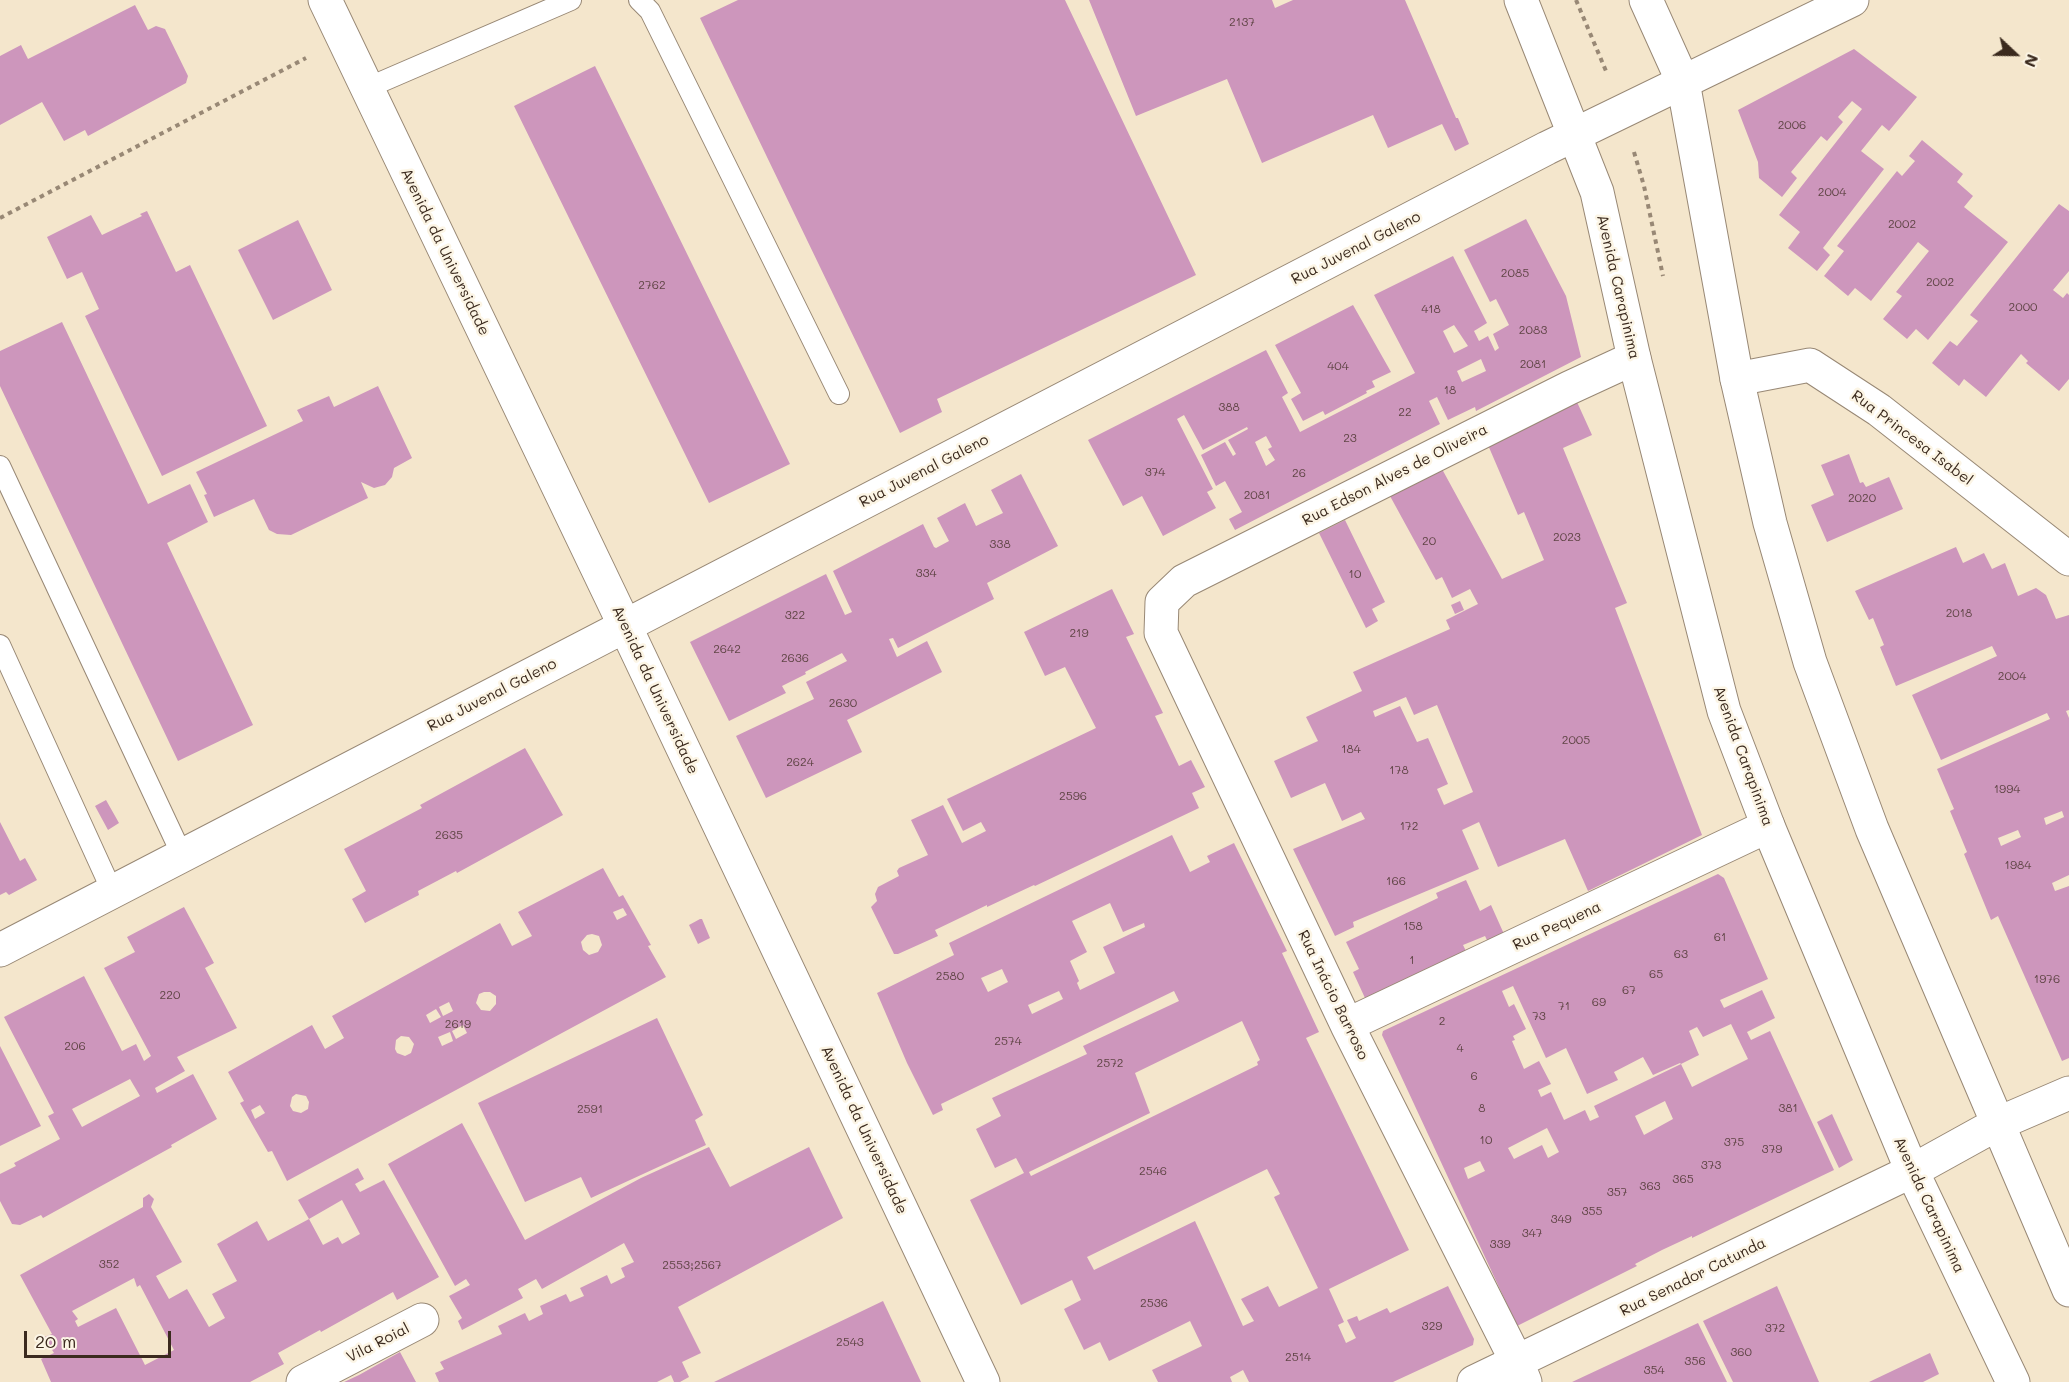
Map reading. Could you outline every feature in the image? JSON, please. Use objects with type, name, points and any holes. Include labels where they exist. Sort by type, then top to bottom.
[{"type":"street","name":"Avenida da Universidade","points":[[325,0],[983,1382]]},
{"type":"street","name":"Avenida Carapinima","points":[[1521,0],[1597,192],[1634,358],[1724,711],[1768,826],[1912,1171],[2013,1382]]},
{"type":"street","points":[[1646,0],[1683,82],[1737,379],[1770,523],[1810,662],[1872,829],[2069,1290]]},
{"type":"street","name":"Rua Juvenal Galeno","points":[[0,950],[1575,135],[1852,0]]},
{"type":"street","name":"Rua Edson Alves de Oliveira","points":[[1162,602],[1184,581],[1569,388],[1634,358]]},
{"type":"street","name":"Rua Princesa Isabel","points":[[1737,379],[1810,365],[1879,410],[2069,559]]},
{"type":"street","name":"Rua Inácio Barroso","points":[[1162,602],[1161,633],[1347,1025],[1521,1372]]},
{"type":"street","name":"Rua Pequena","points":[[1347,1025],[1768,826]]},
{"type":"street","name":"Rua Senador Catunda","points":[[1474,1382],[1521,1372],[1912,1171],[1997,1124],[2069,1093]]},
{"type":"street","name":"Vila Roial","points":[[303,1382],[422,1320]]},
{"type":"lane","points":[[366,88],[571,0]]},
{"type":"lane","points":[[639,0],[650,11],[839,394]]},
{"type":"lane","points":[[0,466],[182,855]]},
{"type":"lane","points":[[0,645],[112,891]]},
{"type":"path","points":[[0,218],[344,38]]},
{"type":"building","points":[[738,0],[1065,0],[1196,275],[937,399],[942,412],[900,433],[700,18]]},
{"type":"building","points":[[1089,0],[1272,0],[1275,8],[1293,0],[1405,0],[1469,144],[1455,151],[1442,124],[1388,148],[1373,115],[1262,163],[1227,79],[1136,116]]},
{"type":"building","points":[[135,5],[148,30],[156,26],[165,29],[188,76],[186,83],[88,136],[85,130],[64,141],[42,102],[0,125],[0,56],[21,45],[28,59]]},
{"type":"building","points":[[1854,49],[1917,97],[1889,131],[1882,125],[1861,151],[1884,169],[1823,248],[1830,255],[1817,271],[1788,248],[1800,232],[1779,215],[1862,109],[1852,101],[1838,117],[1843,122],[1827,141],[1821,136],[1791,172],[1797,178],[1782,197],[1759,178],[1758,162],[1738,110]]},
{"type":"building","points":[[595,66],[790,464],[709,503],[514,106]]},
{"type":"building","points":[[1922,140],[1963,174],[1957,182],[1973,196],[1964,207],[2008,242],[1928,340],[1916,329],[1907,339],[1883,319],[1902,296],[1896,292],[1929,251],[1918,242],[1871,301],[1855,288],[1848,296],[1824,276],[1844,251],[1837,246],[1897,171],[1902,176],[1915,161],[1909,156]]},
{"type":"building","points":[[2059,204],[2069,211],[2069,271],[2053,290],[2063,298],[2067,293],[2069,295],[2069,379],[2059,391],[2026,363],[2028,361],[2021,354],[1986,397],[1964,379],[1959,386],[1932,363],[1950,341],[1957,346],[1978,321],[1970,315]]},
{"type":"building","points":[[147,211],[176,272],[190,265],[267,426],[162,476],[85,316],[99,309],[82,272],[67,279],[47,237],[91,215],[102,235],[142,216],[140,214]]},
{"type":"building","points":[[1526,219],[1566,296],[1581,357],[1476,411],[1475,407],[1448,420],[1437,397],[1429,401],[1440,424],[1235,530],[1229,519],[1242,512],[1225,481],[1216,486],[1201,455],[1225,442],[1233,456],[1236,454],[1228,440],[1248,429],[1247,427],[1203,450],[1184,415],[1177,419],[1213,489],[1207,492],[1216,508],[1163,536],[1142,496],[1123,506],[1088,440],[1266,350],[1288,393],[1282,397],[1300,432],[1415,373],[1374,295],[1453,256],[1487,323],[1474,331],[1479,341],[1488,336],[1495,351],[1499,348],[1493,334],[1509,325],[1496,299],[1490,302],[1464,250]],"holes":[[[1454,325],[1468,346],[1454,353],[1443,331]],[[1481,359],[1486,371],[1462,382],[1457,371]],[[1266,436],[1272,447],[1268,449],[1275,460],[1266,466],[1255,442]]]},
{"type":"building","points":[[298,220],[332,290],[273,320],[238,250]]},
{"type":"building","points":[[1353,305],[1391,372],[1372,381],[1375,387],[1366,391],[1367,393],[1325,415],[1323,411],[1303,421],[1291,399],[1301,393],[1275,345]]},
{"type":"building","points":[[62,322],[148,504],[190,484],[208,522],[167,543],[253,725],[178,761],[0,386],[0,351]]},
{"type":"building","points":[[378,386],[412,458],[394,468],[392,477],[385,485],[374,488],[361,482],[368,498],[291,535],[277,534],[269,530],[254,499],[214,517],[204,495],[207,494],[196,472],[303,421],[297,410],[329,396],[334,407]]},
{"type":"building","points":[[1577,402],[1592,435],[1563,448],[1627,603],[1615,608],[1702,835],[1588,891],[1565,839],[1498,867],[1479,822],[1462,830],[1479,869],[1353,922],[1354,927],[1335,936],[1293,849],[1365,819],[1361,812],[1342,821],[1325,783],[1291,798],[1274,761],[1318,741],[1306,717],[1362,691],[1353,672],[1450,629],[1446,620],[1478,604],[1470,589],[1452,598],[1442,577],[1436,580],[1390,496],[1442,469],[1502,579],[1544,560],[1524,512],[1518,515],[1488,445]],"holes":[[[1406,697],[1414,715],[1437,705],[1473,792],[1444,805],[1437,789],[1448,784],[1428,738],[1417,742],[1400,706],[1375,717],[1373,711]]]},
{"type":"building","points":[[1849,454],[1860,483],[1863,482],[1866,487],[1889,477],[1903,509],[1827,542],[1811,505],[1834,495],[1821,465]]},
{"type":"building","points":[[1021,474],[1058,546],[987,583],[994,599],[898,648],[893,638],[889,639],[897,657],[927,641],[942,672],[847,720],[862,752],[766,798],[736,736],[814,699],[806,682],[847,661],[842,653],[782,686],[786,693],[729,721],[690,642],[826,574],[845,615],[852,612],[833,571],[923,524],[936,548],[949,541],[937,518],[965,503],[976,526],[1003,513],[991,490]]},
{"type":"building","points":[[1345,520],[1385,602],[1372,609],[1378,621],[1366,628],[1319,533]]},
{"type":"building","points":[[1956,547],[1963,563],[1984,553],[1992,569],[2005,563],[2018,596],[2036,588],[2046,595],[2056,619],[2069,615],[2069,710],[2066,711],[2069,718],[2069,875],[2052,883],[2055,891],[2069,886],[2069,1058],[2062,1061],[1998,916],[1991,920],[1964,854],[1967,852],[1950,811],[1954,809],[1937,769],[2050,719],[2047,713],[1941,760],[1912,695],[1997,656],[1992,646],[1896,686],[1880,647],[1884,645],[1873,618],[1869,620],[1855,591]],"holes":[[[2062,811],[2064,817],[2046,825],[2044,818]],[[2018,830],[2021,837],[2001,846],[1998,838]]]},
{"type":"building","points":[[1112,589],[1134,634],[1126,637],[1163,713],[1155,716],[1179,766],[1191,760],[1205,787],[1192,793],[1199,808],[1035,886],[987,907],[987,905],[935,930],[938,936],[894,954],[871,907],[877,901],[875,894],[878,887],[899,876],[897,871],[899,868],[928,855],[911,820],[943,805],[962,843],[986,831],[981,822],[963,831],[947,799],[1096,728],[1065,667],[1045,676],[1024,632]]},
{"type":"building","points":[[1460,601],[1464,610],[1455,614],[1451,605]]},
{"type":"building","points":[[525,748],[563,815],[457,873],[456,871],[418,891],[419,895],[365,923],[352,899],[366,891],[344,849],[422,808],[420,805]]},
{"type":"building","points":[[106,800],[119,823],[108,830],[95,806]]},
{"type":"building","points":[[0,822],[20,861],[25,858],[37,880],[9,895],[6,892],[0,895]]},
{"type":"building","points":[[1172,835],[1190,872],[1210,862],[1207,856],[1234,843],[1287,951],[1282,953],[1319,1032],[1306,1038],[1409,1250],[1329,1289],[1344,1322],[1338,1325],[1346,1343],[1356,1338],[1347,1320],[1357,1316],[1359,1321],[1387,1308],[1390,1313],[1448,1286],[1474,1339],[1473,1345],[1393,1382],[1249,1382],[1243,1370],[1230,1377],[1232,1382],[1158,1382],[1152,1370],[1202,1346],[1190,1321],[1109,1361],[1100,1342],[1084,1350],[1064,1309],[1081,1300],[1072,1280],[1021,1305],[970,1200],[1024,1173],[1016,1158],[995,1168],[976,1129],[1001,1116],[992,1098],[1087,1054],[1083,1046],[1179,1001],[1174,991],[941,1104],[943,1110],[933,1115],[907,1063],[877,993],[954,955],[949,943]],"holes":[[[1110,903],[1123,932],[1144,923],[1145,927],[1103,947],[1115,973],[1080,990],[1077,983],[1079,981],[1070,961],[1087,952],[1072,921]],[[1002,969],[1008,982],[988,992],[981,978]],[[1059,991],[1063,999],[1032,1014],[1028,1005]],[[1242,1021],[1260,1060],[1257,1062],[1258,1065],[1031,1176],[1029,1172],[1150,1113],[1135,1073]],[[1267,1169],[1280,1194],[1274,1197],[1318,1288],[1279,1307],[1268,1286],[1241,1299],[1254,1321],[1243,1326],[1195,1221],[1094,1270],[1087,1257]]]},
{"type":"building","points":[[603,868],[619,897],[623,895],[666,977],[287,1181],[272,1151],[268,1152],[240,1103],[244,1101],[228,1072],[312,1025],[325,1049],[344,1038],[332,1016],[500,923],[512,946],[532,936],[518,912]],"holes":[[[623,908],[627,915],[617,920],[613,912]],[[592,934],[599,936],[602,945],[598,952],[589,955],[583,950],[581,942],[587,935]],[[484,992],[490,992],[496,996],[496,1004],[490,1011],[481,1010],[476,1003],[479,994]],[[449,1002],[453,1011],[443,1016],[439,1007]],[[436,1009],[441,1017],[430,1023],[426,1015]],[[463,1025],[467,1033],[456,1039],[452,1031]],[[450,1032],[453,1041],[442,1046],[438,1037]],[[401,1036],[409,1037],[414,1044],[411,1053],[405,1056],[397,1053],[396,1040]],[[296,1094],[306,1096],[309,1102],[308,1109],[301,1113],[293,1111],[290,1106],[292,1097]],[[260,1105],[265,1113],[255,1119],[251,1110]]]},
{"type":"building","points":[[1718,874],[1724,878],[1768,979],[1720,1000],[1724,1008],[1762,990],[1775,1018],[1747,1032],[1751,1040],[1770,1031],[1834,1170],[1662,1250],[1635,1264],[1637,1266],[1517,1326],[1382,1035],[1383,1031]],"holes":[[[1513,986],[1546,1058],[1566,1048],[1587,1094],[1618,1080],[1614,1072],[1643,1057],[1653,1075],[1681,1064],[1594,1106],[1599,1117],[1590,1121],[1585,1110],[1564,1120],[1551,1092],[1541,1097],[1538,1090],[1551,1084],[1539,1061],[1524,1069],[1512,1041],[1515,1040],[1513,1036],[1526,1029],[1514,1004],[1509,1007],[1502,991]],[[1731,1024],[1748,1059],[1692,1087],[1681,1064],[1699,1055],[1689,1031],[1697,1027],[1703,1037]],[[1665,1101],[1673,1119],[1644,1135],[1635,1116]],[[1547,1128],[1559,1152],[1548,1158],[1542,1145],[1514,1159],[1508,1148]],[[1480,1161],[1485,1171],[1468,1179],[1464,1168]]]},
{"type":"building","points":[[1466,880],[1480,911],[1491,905],[1504,934],[1488,942],[1485,936],[1463,945],[1466,951],[1365,998],[1353,972],[1359,969],[1346,942],[1438,898],[1436,893]]},
{"type":"building","points":[[184,907],[214,963],[205,968],[237,1028],[177,1057],[185,1071],[155,1088],[157,1093],[193,1074],[217,1119],[171,1145],[172,1147],[43,1218],[41,1215],[20,1225],[12,1224],[0,1201],[0,1174],[16,1166],[14,1163],[60,1139],[48,1116],[54,1113],[4,1017],[84,976],[122,1051],[136,1044],[144,1061],[151,1056],[104,968],[135,952],[127,937]],"holes":[[[130,1079],[140,1096],[82,1127],[72,1109]]]},
{"type":"building","points":[[700,919],[710,938],[698,944],[689,925]]},
{"type":"building","points":[[657,1018],[703,1115],[695,1120],[706,1145],[591,1198],[581,1177],[525,1202],[478,1103]]},
{"type":"building","points":[[0,1046],[41,1126],[0,1146]]},
{"type":"building","points":[[1832,1114],[1853,1160],[1839,1168],[1817,1122]]},
{"type":"building","points":[[462,1123],[525,1240],[641,1178],[709,1147],[730,1187],[809,1147],[843,1218],[678,1307],[701,1353],[682,1362],[689,1377],[680,1382],[674,1382],[671,1375],[657,1382],[439,1382],[435,1373],[444,1369],[440,1362],[502,1334],[498,1326],[525,1313],[529,1321],[543,1314],[540,1306],[566,1294],[570,1302],[584,1296],[580,1288],[607,1275],[611,1284],[625,1277],[621,1268],[634,1262],[624,1243],[542,1289],[536,1279],[518,1289],[523,1298],[462,1330],[458,1321],[462,1318],[449,1296],[470,1285],[466,1279],[455,1286],[388,1164]]},
{"type":"building","points":[[358,1168],[364,1179],[355,1184],[360,1192],[384,1180],[439,1277],[397,1300],[393,1292],[278,1353],[284,1364],[250,1382],[51,1382],[41,1359],[54,1353],[44,1337],[52,1334],[20,1275],[143,1207],[143,1198],[149,1194],[154,1199],[151,1207],[182,1262],[156,1276],[169,1299],[187,1289],[209,1327],[225,1318],[212,1294],[237,1281],[217,1244],[257,1221],[268,1241],[309,1219],[298,1200]],"holes":[[[342,1200],[360,1234],[342,1244],[338,1237],[323,1245],[309,1219]],[[134,1278],[137,1287],[140,1285],[174,1350],[145,1365],[116,1308],[78,1327],[75,1321],[78,1319],[72,1311]]]},
{"type":"building","points":[[1777,1286],[1819,1382],[1733,1382],[1703,1321]]},
{"type":"building","points":[[883,1301],[921,1382],[714,1382]]},
{"type":"building","points":[[1698,1323],[1727,1382],[1572,1382],[1664,1339]]},
{"type":"building","points":[[400,1352],[416,1382],[344,1382],[359,1375]]},
{"type":"building","points":[[1930,1353],[1939,1374],[1923,1382],[1869,1382]]}]
